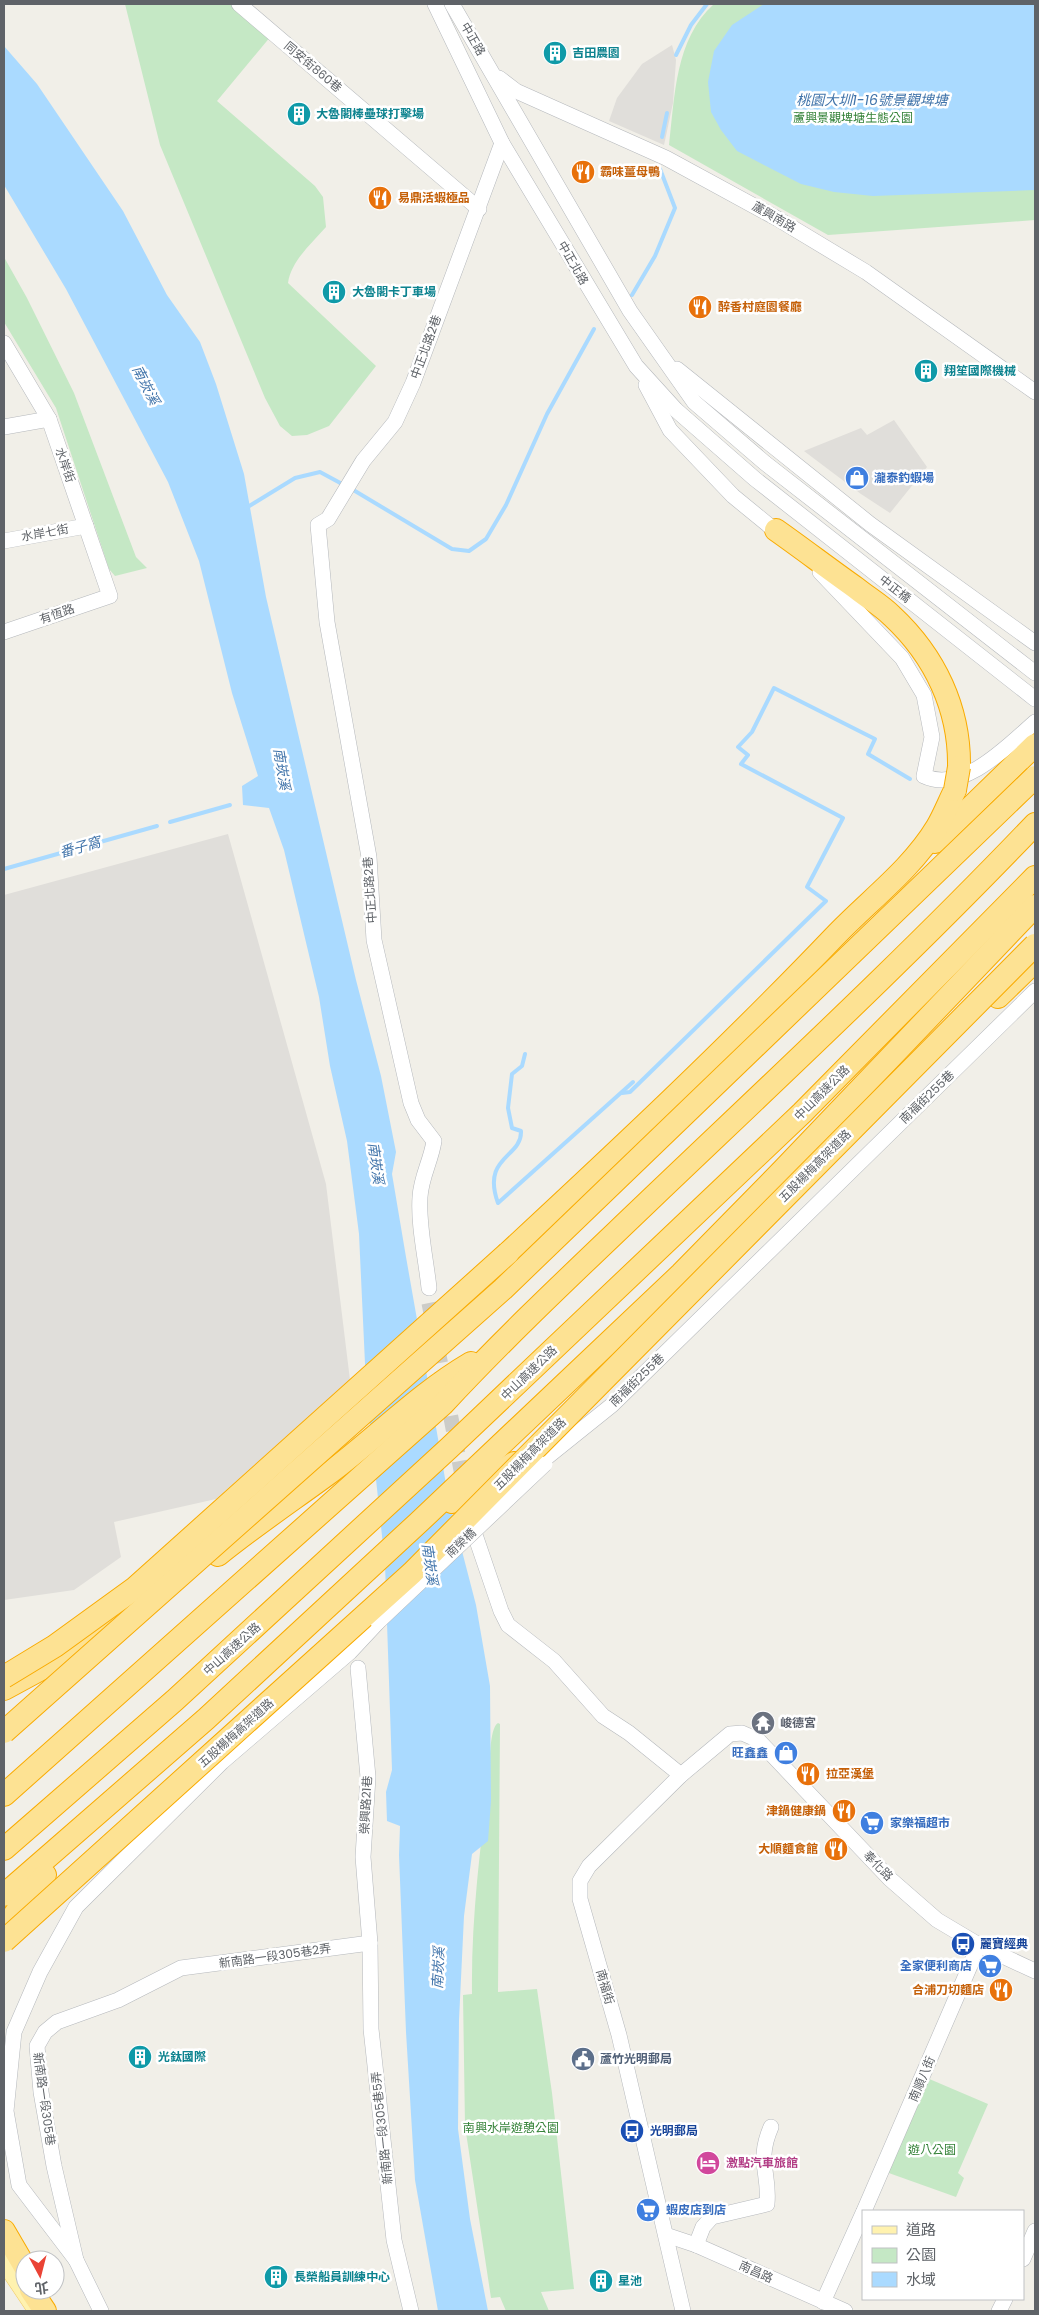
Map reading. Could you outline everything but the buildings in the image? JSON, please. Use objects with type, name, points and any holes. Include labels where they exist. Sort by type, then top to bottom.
[{"type":"highway","points":[[776,530],[892,615],[925,654],[941,682],[954,713],[959,747],[959,767],[955,790],[936,828],[901,872]]},
{"type":"highway","points":[[4,1677],[55,1646],[135,1588],[508,1253],[758,1016],[847,923],[953,825],[1035,745]]},
{"type":"highway","points":[[4,1732],[503,1289],[1035,777]]},
{"type":"highway","points":[[4,1795],[443,1404],[493,1350],[970,891],[1035,824]]},
{"type":"highway","name":"中山高速公路","points":[[4,1849],[175,1700],[450,1448],[802,1113],[1035,877]]},
{"type":"highway","points":[[4,1895],[102,1811],[418,1523],[460,1489],[688,1267],[1035,906]]},
{"type":"highway","name":"五股楊梅高架道路","points":[[4,1942],[412,1573],[1035,945]]},
{"type":"highway","points":[[460,1489],[507,1469],[681,1312],[1035,961]]},
{"type":"highway","points":[[4,1688],[76,1650],[196,1574],[249,1530],[359,1449],[440,1382],[493,1350]]},
{"type":"highway","points":[[4,1669],[32,1659],[82,1635],[113,1626]]},
{"type":"highway","points":[[4,1930],[30,1892],[102,1811]]},
{"type":"highway","points":[[4,2231],[15,2250]]},
{"type":"highway","points":[[4,2248],[15,2265]]},
{"type":"highway","points":[[38,2300],[45,2311]]},
{"type":"highway","points":[[45,2300],[52,2311]]},
{"type":"main road","points":[[4,2259],[38,2311]]},
{"type":"main road","points":[[4,2275],[28,2311]]},
{"type":"street","name":"同安街860巷","points":[[239,4],[479,209]]},
{"type":"street","name":"中正路","points":[[439,6],[494,75]]},
{"type":"street","name":"中正北路","points":[[439,6],[502,143],[636,366],[676,410],[755,479]]},
{"type":"street","name":"中正北路","points":[[494,75],[630,311],[694,402],[764,463]]},
{"type":"street","name":"蘆興南路","points":[[494,75],[516,91],[666,158],[778,219],[866,272],[1035,392]]},
{"type":"street","name":"中正北路2巷","points":[[429,1288],[419,1199],[422,1180],[432,1158],[434,1141],[418,1120],[411,1103],[374,940],[369,857],[327,622],[318,525],[328,519],[363,461],[395,422],[413,383],[502,143]]},
{"type":"street","name":"水岸街","points":[[4,342],[49,419],[110,596]]},
{"type":"street","points":[[659,352],[703,391],[870,524],[1035,643]]},
{"type":"street","points":[[636,366],[670,430],[733,496],[776,530],[902,658],[924,696],[929,720],[932,737],[924,776],[934,781],[946,781],[970,772],[992,759],[1035,722]]},
{"type":"street","points":[[4,428],[49,419]]},
{"type":"street","name":"中正橋","points":[[764,463],[1035,673]]},
{"type":"street","name":"中正橋","points":[[755,479],[1035,699]]},
{"type":"street","name":"水岸七街","points":[[4,540],[86,526]]},
{"type":"street","name":"有恆路","points":[[4,632],[110,596]]},
{"type":"street","name":"南福街255巷","points":[[681,1775],[629,1733],[603,1716],[554,1661],[508,1625],[501,1611],[472,1526],[542,1458],[612,1405],[1035,991]]},
{"type":"street","name":"南榮橋","points":[[76,2260],[19,2185],[6,2111],[14,2032],[40,1972],[76,1907],[222,1762],[350,1652],[378,1622],[545,1464],[612,1405]]},
{"type":"street","name":"榮興路21巷","points":[[358,1668],[368,1777],[363,1857],[370,1943]]},
{"type":"street","name":"南福街","points":[[683,2311],[619,2035],[580,1899],[580,1881],[589,1866],[681,1775],[730,1734],[742,1732]]},
{"type":"street","name":"奉化路","points":[[742,1732],[758,1740],[890,1879],[938,1920],[979,1945],[1035,1971]]},
{"type":"street","name":"新南路一段305巷2弄","points":[[181,1968],[370,1943]]},
{"type":"street","name":"新南路一段305巷5弄","points":[[370,1943],[371,2029],[394,2240],[411,2311]]},
{"type":"street","name":"南順八街","points":[[864,2210],[979,1945]]},
{"type":"street","name":"新南路一段305巷","points":[[101,2311],[76,2260],[54,2166],[41,2092],[37,2046],[45,2032],[57,2022],[118,2000],[181,1968]]},
{"type":"street","points":[[696,2245],[703,2227],[712,2217],[767,2204],[762,2161],[765,2140],[771,2127]]},
{"type":"street","name":"南順八街","points":[[823,2302],[862,2214]]},
{"type":"street","points":[[1024,2257],[1035,2231]]},
{"type":"street","name":"南昌路","points":[[666,2235],[696,2245],[845,2311]]},
{"type":"shaded area","points":[[672,45],[676,60],[673,103],[664,145],[609,121],[617,98],[642,64]]},
{"type":"shaded area","points":[[894,420],[927,467],[890,513],[861,494],[804,451],[861,428],[867,435]]},
{"type":"shaded area","points":[[228,834],[326,1184],[350,1380],[216,1499],[114,1522],[121,1557],[74,1590],[4,1600],[4,895]]},
{"type":"green space","points":[[125,4],[230,4],[271,36],[217,101],[315,186],[323,197],[326,227],[293,267],[288,283],[376,366],[329,426],[307,435],[292,436],[280,426],[265,398],[160,145]]},
{"type":"green space","name":"桃園大圳1-16號景觀埤塘","points":[[714,4],[1035,4],[1035,220],[828,235],[669,145],[679,69],[684,51],[691,34],[701,18]]},
{"type":"green space","points":[[4,257],[27,298],[74,393],[136,557],[147,568],[115,576],[109,569],[56,408],[4,322]]},
{"type":"green space","name":"南興水岸遊憩公園","points":[[498,1723],[500,1724],[498,1992],[537,1989],[552,2093],[574,2289],[541,2292],[549,2311],[506,2311],[500,2297],[491,2298],[465,2126],[463,1995],[472,1994],[473,1939],[482,1831],[489,1777],[491,1739],[495,1726]]},
{"type":"green space","name":"遊八公園","points":[[927,2078],[988,2104],[958,2173],[964,2178],[956,2197],[886,2172]]},
{"type":"water","name":"桃園大圳1-16號景觀埤塘","points":[[764,4],[1035,4],[1035,190],[873,196],[834,192],[801,184],[737,151],[721,130],[711,112],[708,82],[714,51],[732,25]]},
{"type":"water","name":"南崁溪","points":[[4,46],[37,84],[123,211],[167,295],[200,342],[216,384],[244,474],[266,597],[356,980],[381,1076],[396,1152],[392,1174],[449,1501],[476,1605],[490,1686],[491,1801],[488,1841],[472,1854],[464,1916],[459,2020],[458,2129],[470,2219],[488,2311],[438,2311],[415,2180],[406,2032],[399,1855],[400,1826],[387,1821],[386,1792],[392,1770],[385,1564],[366,1385],[359,1234],[347,1141],[330,1066],[319,997],[284,850],[269,808],[243,805],[242,786],[258,776],[232,693],[199,561],[168,482],[66,289],[4,185]]},
{"type":"waterway","points":[[676,55],[691,25],[707,4]]},
{"type":"waterway","points":[[662,137],[667,113]]},
{"type":"waterway","points":[[632,295],[655,256],[675,208],[660,169]]},
{"type":"waterway","points":[[350,488],[452,549],[469,551],[486,539],[506,505],[547,414],[594,329]]},
{"type":"waterway","points":[[246,508],[295,478],[320,472],[344,485]]},
{"type":"waterway","points":[[622,1093],[630,1092],[826,901],[807,887],[843,818],[741,764],[748,755],[738,747],[752,732],[774,688],[875,739],[868,754],[910,779]]},
{"type":"waterway","name":"番子窩","points":[[170,822],[230,805]]},
{"type":"waterway","name":"番子窩","points":[[4,869],[157,826]]},
{"type":"waterway","points":[[525,1054],[522,1066],[512,1074],[508,1108],[512,1128],[521,1131],[520,1140],[498,1167],[494,1188],[498,1203],[633,1082]]},
{"type":"tunnel","points":[[429,1303],[464,1486]]},
{"type":"place","name":"吉田農園","points":[[555,53]]},
{"type":"place","name":"大魯閣棒壘球打擊場","points":[[299,114]]},
{"type":"place","name":"霸味薑母鴨","points":[[583,172]]},
{"type":"place","name":"易鼎活蝦極品","points":[[380,198]]},
{"type":"place","name":"大魯閣卡丁車場","points":[[334,292]]},
{"type":"place","name":"醉香村庭園餐廳","points":[[700,307]]},
{"type":"place","name":"翔笙國際機械","points":[[926,371]]},
{"type":"place","name":"瀧泰釣蝦場","points":[[857,478]]},
{"type":"place","name":"峻德宮","points":[[763,1723]]},
{"type":"place","name":"旺鑫鑫","points":[[786,1753]]},
{"type":"place","name":"拉亞漢堡","points":[[808,1774]]},
{"type":"place","name":"津鍋健康鍋","points":[[844,1811]]},
{"type":"place","name":"家樂福超市","points":[[872,1823]]},
{"type":"place","name":"大順麵食館","points":[[836,1849]]},
{"type":"place","name":"麗寶經典","points":[[963,1944]]},
{"type":"place","name":"全家便利商店","points":[[990,1966]]},
{"type":"place","name":"合浦刀切麵店","points":[[1001,1990]]},
{"type":"place","name":"光鈦國際","points":[[140,2057]]},
{"type":"place","name":"蘆竹光明郵局","points":[[583,2059]]},
{"type":"place","name":"光明郵局","points":[[632,2131]]},
{"type":"place","name":"激點汽車旅館","points":[[708,2163]]},
{"type":"place","name":"蝦皮店到店","points":[[648,2210]]},
{"type":"place","name":"長榮船員訓練中心","points":[[276,2277]]},
{"type":"place","name":"星池","points":[[601,2281]]},
{"type":"park label","name":"蘆興景觀埤塘生態公園","points":[[853,118]]}]
